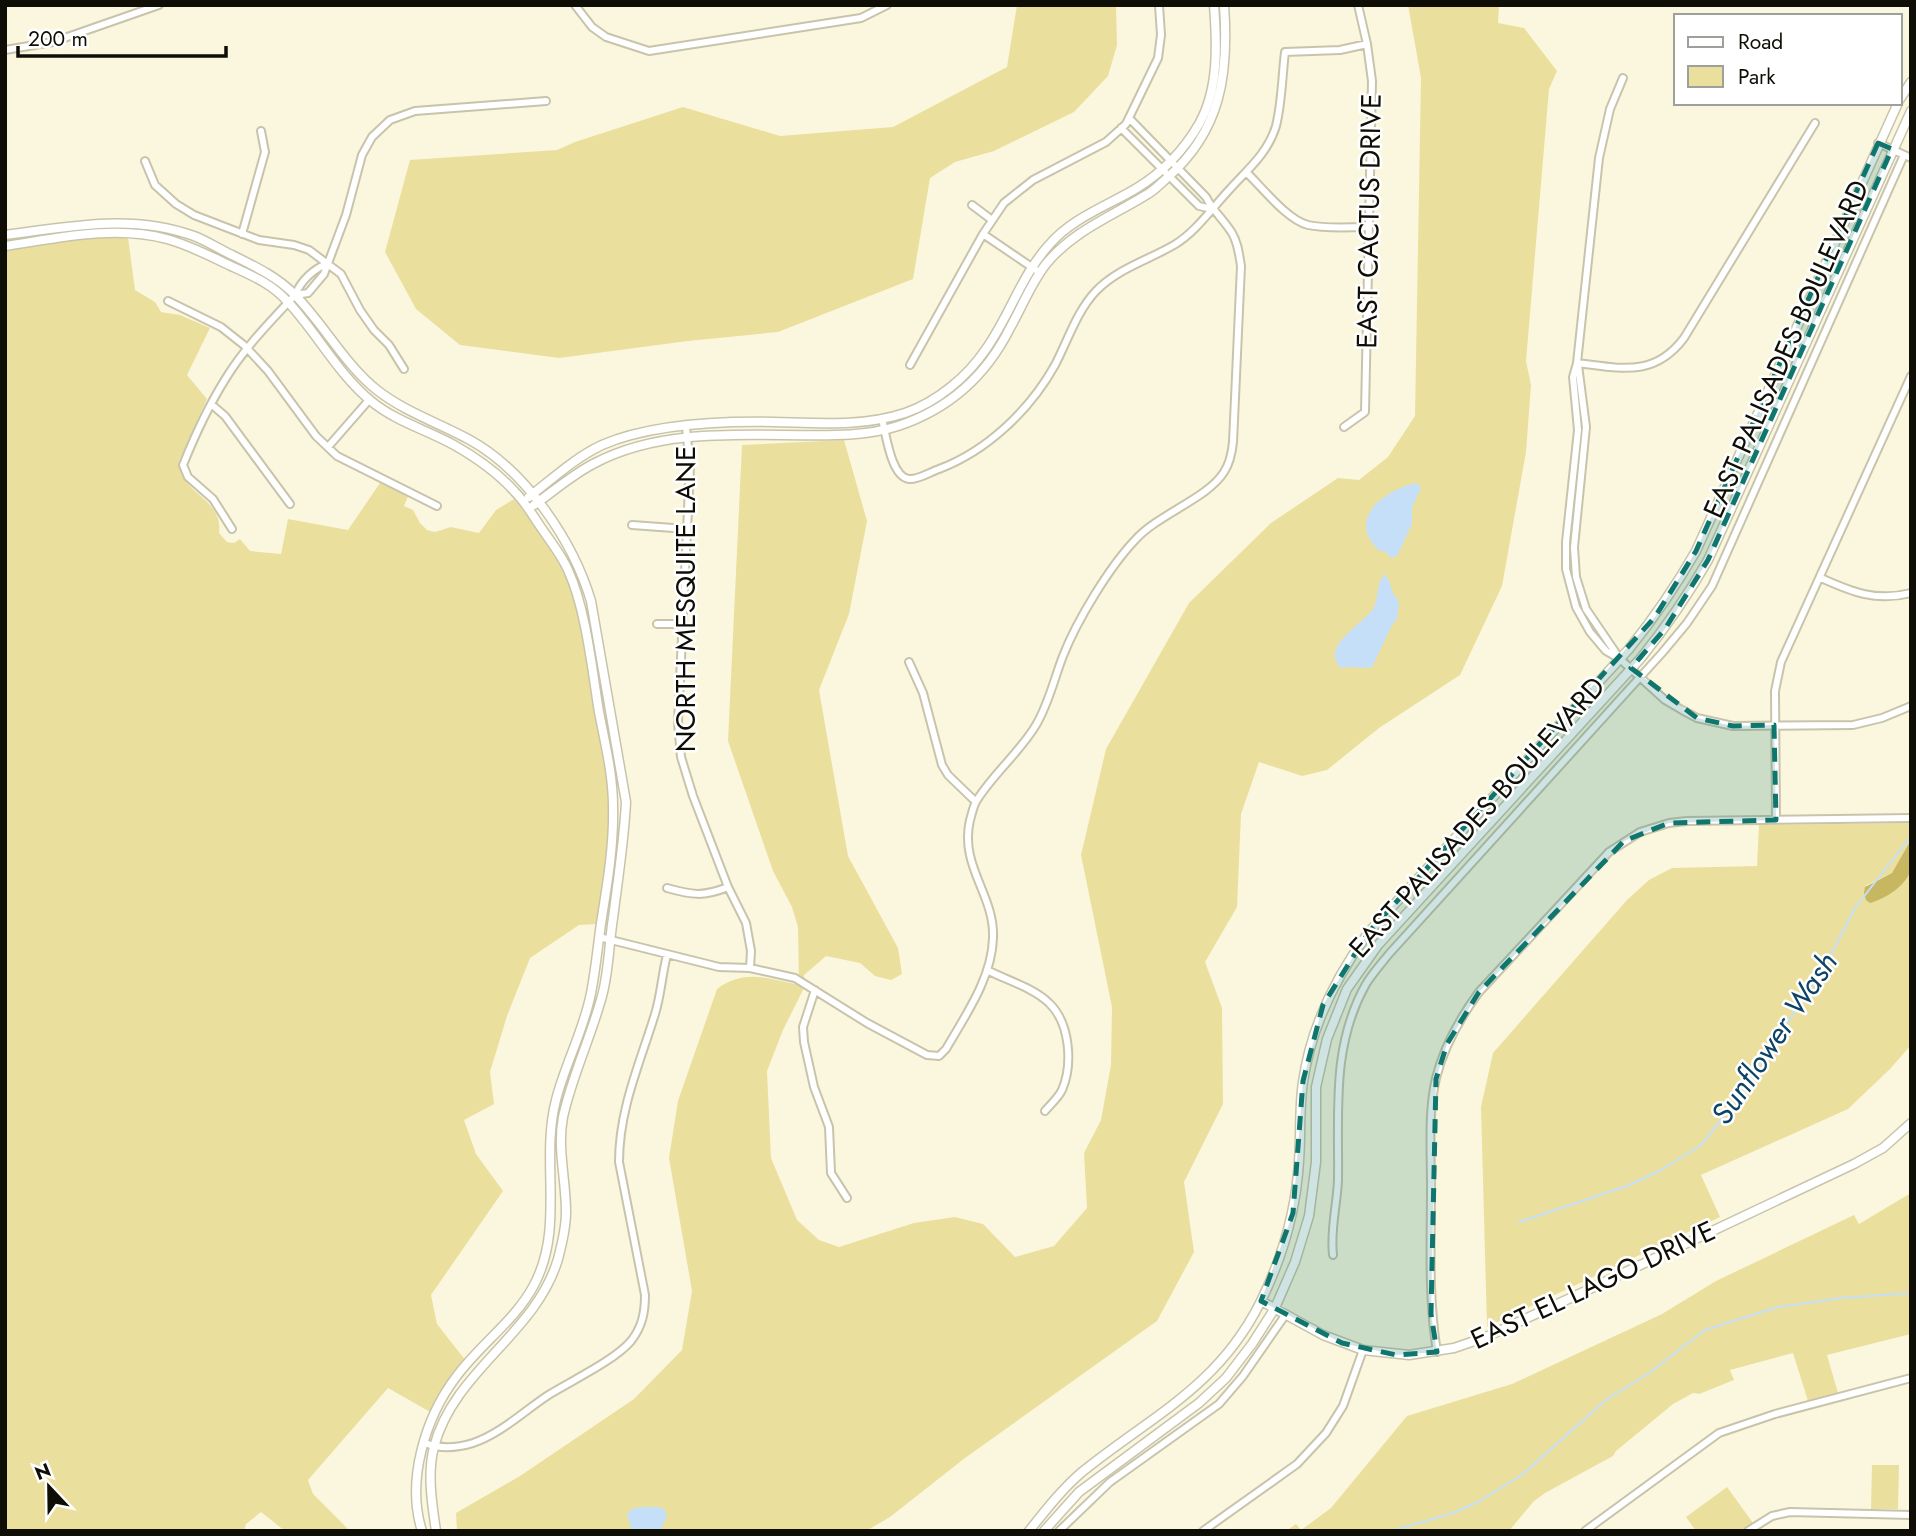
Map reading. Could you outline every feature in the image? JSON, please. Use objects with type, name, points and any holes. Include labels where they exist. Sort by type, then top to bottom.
[{"type":"street","points":[[5,50],[53,42],[159,5]]},
{"type":"street","points":[[575,5],[592,27],[606,37],[649,51],[861,18],[887,5]]},
{"type":"street","points":[[910,365],[982,234],[1004,203],[1033,180],[1106,142],[1129,118],[1158,58],[1161,35],[1159,5]]},
{"type":"street","points":[[527,505],[532,495],[578,460],[602,446],[637,435],[686,426],[770,422],[870,422],[927,404],[969,370],[986,348],[1032,267],[1053,240],[1162,169],[1200,121],[1215,71],[1214,5]]},
{"type":"street","points":[[527,505],[538,503],[596,462],[630,449],[687,437],[723,434],[849,435],[885,429],[930,413],[959,394],[999,349],[1040,272],[1054,256],[1074,237],[1149,194],[1178,169],[1195,149],[1210,124],[1219,100],[1226,55],[1224,5]]},
{"type":"street","name":"EAST CACTUS DRIVE","points":[[1344,427],[1365,412],[1372,81],[1358,5]]},
{"type":"street","points":[[882,419],[894,465],[899,474],[906,478],[916,478],[950,465],[971,453],[1014,419],[1038,391],[1081,312],[1097,290],[1114,277],[1184,239],[1264,152],[1275,127],[1285,52],[1340,50],[1367,44]]},
{"type":"street","points":[[1623,78],[1610,109],[1599,158],[1577,363],[1573,377],[1578,430],[1566,556],[1567,582],[1584,622],[1606,651],[1631,668],[1665,700],[1697,718],[1733,726],[1853,725],[1882,718],[1911,706]]},
{"type":"street","points":[[295,295],[308,293],[324,274],[346,215],[362,155],[372,137],[390,120],[415,111],[546,101]]},
{"type":"street","name":"EAST PALISADES BOULEVARD","points":[[1036,1529],[1081,1474],[1172,1407],[1216,1367],[1231,1349],[1261,1301],[1283,1252],[1293,1213],[1300,1159],[1303,1081],[1323,1005],[1338,976],[1368,933],[1620,659],[1655,617],[1696,551],[1897,105]]},
{"type":"street","name":"EAST PALISADES BOULEVARD","points":[[1036,1529],[1079,1492],[1199,1403],[1226,1378],[1275,1308],[1295,1262],[1309,1216],[1316,1162],[1316,1087],[1326,1040],[1347,989],[1378,945],[1665,629],[1708,560],[1911,111]]},
{"type":"street","points":[[599,937],[719,967],[750,968],[795,978],[894,1039],[927,1055],[939,1056],[946,1049],[987,970],[992,952],[993,923],[968,851],[967,832],[976,802],[1035,727],[1064,654],[1085,614],[1124,552],[1156,522],[1214,484],[1224,473],[1231,457],[1241,266],[1234,235],[1212,209],[1206,197],[1129,118]]},
{"type":"street","points":[[1577,363],[1634,369],[1659,360],[1678,345],[1815,123]]},
{"type":"street","points":[[1121,128],[1199,206],[1212,209]]},
{"type":"street","points":[[242,234],[265,152],[261,131]]},
{"type":"street","points":[[1333,1255],[1331,1239],[1338,1181],[1336,1120],[1340,1060],[1353,1012],[1367,984],[1398,944],[1641,678],[1687,623],[1712,586],[1908,157],[1878,142]]},
{"type":"street","points":[[145,161],[155,185],[176,204],[194,215],[259,240],[309,250],[341,274],[360,310],[389,345],[404,369]]},
{"type":"street","points":[[1246,172],[1300,222],[1309,225],[1368,228]]},
{"type":"street","points":[[972,205],[992,220]]},
{"type":"street","points":[[5,235],[99,223],[150,224],[194,236],[262,269],[295,295],[375,389],[394,402],[470,440],[509,469],[567,539],[585,579],[592,601],[626,802],[603,992],[563,1118],[561,1147],[566,1214],[558,1258],[541,1298],[463,1388],[430,1445],[436,1531]]},
{"type":"street","points":[[5,246],[107,232],[152,236],[192,248],[267,283],[289,302],[369,400],[402,420],[454,445],[493,470],[527,505],[562,558],[578,596],[613,788],[612,840],[587,1007],[559,1087],[551,1121],[552,1220],[544,1264],[523,1303],[457,1375],[442,1398],[430,1445],[415,1483],[422,1531]]},
{"type":"street","points":[[982,234],[1040,272]]},
{"type":"street","points":[[232,530],[213,499],[188,477],[183,465],[226,377],[247,348],[295,295],[299,286],[317,268],[327,264]]},
{"type":"street","points":[[308,277],[316,285]]},
{"type":"street","points":[[168,301],[221,327],[247,348],[268,371],[316,436],[328,447],[349,462],[437,506]]},
{"type":"street","points":[[1577,363],[1587,428],[1574,556],[1576,577],[1586,609],[1620,659]]},
{"type":"street","points":[[1776,820],[1775,691],[1781,662],[1911,376]]},
{"type":"street","points":[[328,447],[369,400]]},
{"type":"street","points":[[211,404],[225,416],[290,504]]},
{"type":"street","name":"NORTH MESQUITE LANE","points":[[686,426],[690,467],[678,722],[681,757],[728,887],[746,923],[751,951],[750,968]]},
{"type":"street","points":[[1574,468],[1583,468]]},
{"type":"street","points":[[632,525],[687,529]]},
{"type":"street","points":[[1566,556],[1574,556]]},
{"type":"street","points":[[1821,578],[1853,593],[1878,596],[1911,593]]},
{"type":"street","points":[[657,624],[684,624]]},
{"type":"street","points":[[909,662],[923,693],[942,765],[948,775],[976,802]]},
{"type":"street","points":[[1437,1352],[1431,1314],[1431,1122],[1436,1079],[1447,1044],[1466,1009],[1479,992],[1609,852],[1640,832],[1669,823],[1911,818]]},
{"type":"street","points":[[667,888],[693,895],[710,894],[728,887]]},
{"type":"street","points":[[430,1445],[462,1446],[492,1435],[548,1395],[615,1355],[630,1342],[640,1326],[645,1311],[645,1295],[618,1162],[619,1141],[623,1110],[657,1010],[667,955]]},
{"type":"street","points":[[987,970],[1040,996],[1049,1003],[1063,1023],[1068,1043],[1062,1089],[1045,1111]]},
{"type":"street","points":[[816,990],[803,1027],[804,1042],[814,1087],[829,1127],[829,1167],[847,1198]]},
{"type":"street","name":"EAST EL LAGO DRIVE","points":[[1261,1301],[1323,1335],[1363,1350],[1396,1355],[1437,1352],[1486,1338],[1854,1164],[1883,1147],[1911,1123]]},
{"type":"street","points":[[1059,1531],[1110,1482],[1219,1404],[1243,1377],[1286,1314]]},
{"type":"street","points":[[1203,1531],[1297,1464],[1311,1451],[1343,1406],[1363,1350]]},
{"type":"street","points":[[1585,1531],[1719,1433],[1775,1414],[1911,1378]]},
{"type":"street","points":[[1748,1531],[1772,1516],[1790,1512],[1911,1515]]},
{"type":"highlighted area","points":[[1878,143],[1892,149],[1708,560],[1665,629],[1631,668],[1697,718],[1733,726],[1774,725],[1776,820],[1669,823],[1624,841],[1479,992],[1447,1044],[1436,1079],[1431,1314],[1437,1352],[1396,1355],[1342,1343],[1261,1301],[1293,1213],[1303,1081],[1323,1005],[1368,933],[1655,617],[1696,551]]},
{"type":"green space","points":[[1017,5],[1116,5],[1117,45],[1108,76],[1074,112],[994,151],[955,162],[930,178],[913,279],[778,332],[559,358],[460,345],[416,309],[385,252],[410,160],[557,150],[683,107],[780,136],[893,127],[1007,67]]},
{"type":"green space","points":[[1408,5],[1499,5],[1498,23],[1524,28],[1557,71],[1549,89],[1526,361],[1531,385],[1526,452],[1502,586],[1460,675],[1379,728],[1327,770],[1302,776],[1259,762],[1241,814],[1237,907],[1205,962],[1222,1008],[1223,1104],[1184,1182],[1194,1252],[1157,1321],[965,1458],[890,1517],[866,1531],[457,1531],[456,1513],[520,1476],[634,1399],[682,1350],[692,1291],[669,1158],[678,1101],[717,989],[747,977],[799,985],[798,927],[792,907],[773,871],[728,741],[742,445],[844,440],[867,521],[849,614],[819,690],[848,856],[898,948],[902,974],[891,980],[875,976],[860,963],[826,956],[804,975],[804,988],[767,1071],[771,1158],[797,1220],[819,1240],[839,1247],[914,1223],[955,1217],[983,1224],[1015,1257],[1054,1246],[1087,1208],[1084,1153],[1101,1120],[1111,1065],[1112,1007],[1081,855],[1106,749],[1189,603],[1271,523],[1338,478],[1359,480],[1388,457],[1415,416],[1421,78]]},
{"type":"green space","points":[[99,237],[128,237],[135,290],[155,302],[161,312],[180,315],[210,328],[187,375],[207,399],[179,461],[186,481],[215,511],[219,521],[219,533],[227,542],[234,543],[240,539],[250,551],[281,554],[288,519],[348,530],[380,483],[408,496],[404,506],[413,510],[427,530],[435,532],[451,527],[479,533],[496,510],[514,499],[566,569],[577,604],[610,786],[611,834],[598,924],[579,925],[530,958],[507,1016],[490,1072],[494,1104],[464,1120],[476,1154],[503,1191],[431,1295],[437,1324],[466,1361],[432,1413],[388,1388],[308,1480],[313,1494],[350,1531],[285,1531],[261,1512],[246,1524],[244,1531],[5,1531],[5,249]]},
{"type":"green space","points":[[1911,823],[1910,844],[1892,873],[1865,886],[1896,889],[1911,871],[1911,1045],[1848,1109],[1701,1175],[1720,1217],[1487,1327],[1481,1107],[1493,1053],[1627,900],[1649,880],[1672,868],[1757,866],[1759,825]]},
{"type":"green space","points":[[1911,1193],[1911,1334],[1827,1355],[1838,1393],[1808,1401],[1793,1353],[1730,1370],[1734,1380],[1699,1394],[1693,1393],[1673,1404],[1613,1456],[1534,1501],[1509,1531],[1286,1531],[1296,1524],[1301,1530],[1331,1508],[1407,1416],[1512,1384],[1662,1314],[1716,1281],[1854,1215],[1859,1224]]},
{"type":"green space","points":[[1872,1465],[1899,1465],[1898,1509],[1871,1509]]},
{"type":"green space","points":[[1727,1487],[1753,1523],[1742,1531],[1696,1531],[1686,1517]]},
{"type":"shaded area","points":[[1911,840],[1909,874],[1889,895],[1870,903],[1866,900],[1865,887],[1892,873]]},
{"type":"water","points":[[1417,483],[1421,488],[1412,508],[1412,524],[1397,556],[1391,558],[1386,552],[1378,550],[1369,538],[1366,526],[1368,516],[1380,500]]},
{"type":"water","points":[[1385,574],[1399,603],[1397,619],[1372,667],[1341,668],[1335,652],[1345,637],[1373,609],[1380,581]]},
{"type":"water","points":[[659,1507],[665,1510],[667,1516],[660,1531],[632,1531],[627,1514],[632,1509]]},
{"type":"waterway","name":"Sunflower Wash","points":[[1519,1222],[1627,1186],[1661,1170],[1701,1145],[1736,1102],[1827,962],[1855,908],[1911,836]]},
{"type":"waterway","points":[[1391,1531],[1453,1513],[1478,1502],[1523,1474],[1607,1399],[1649,1373],[1705,1330],[1778,1307],[1841,1298],[1911,1293]]}]
